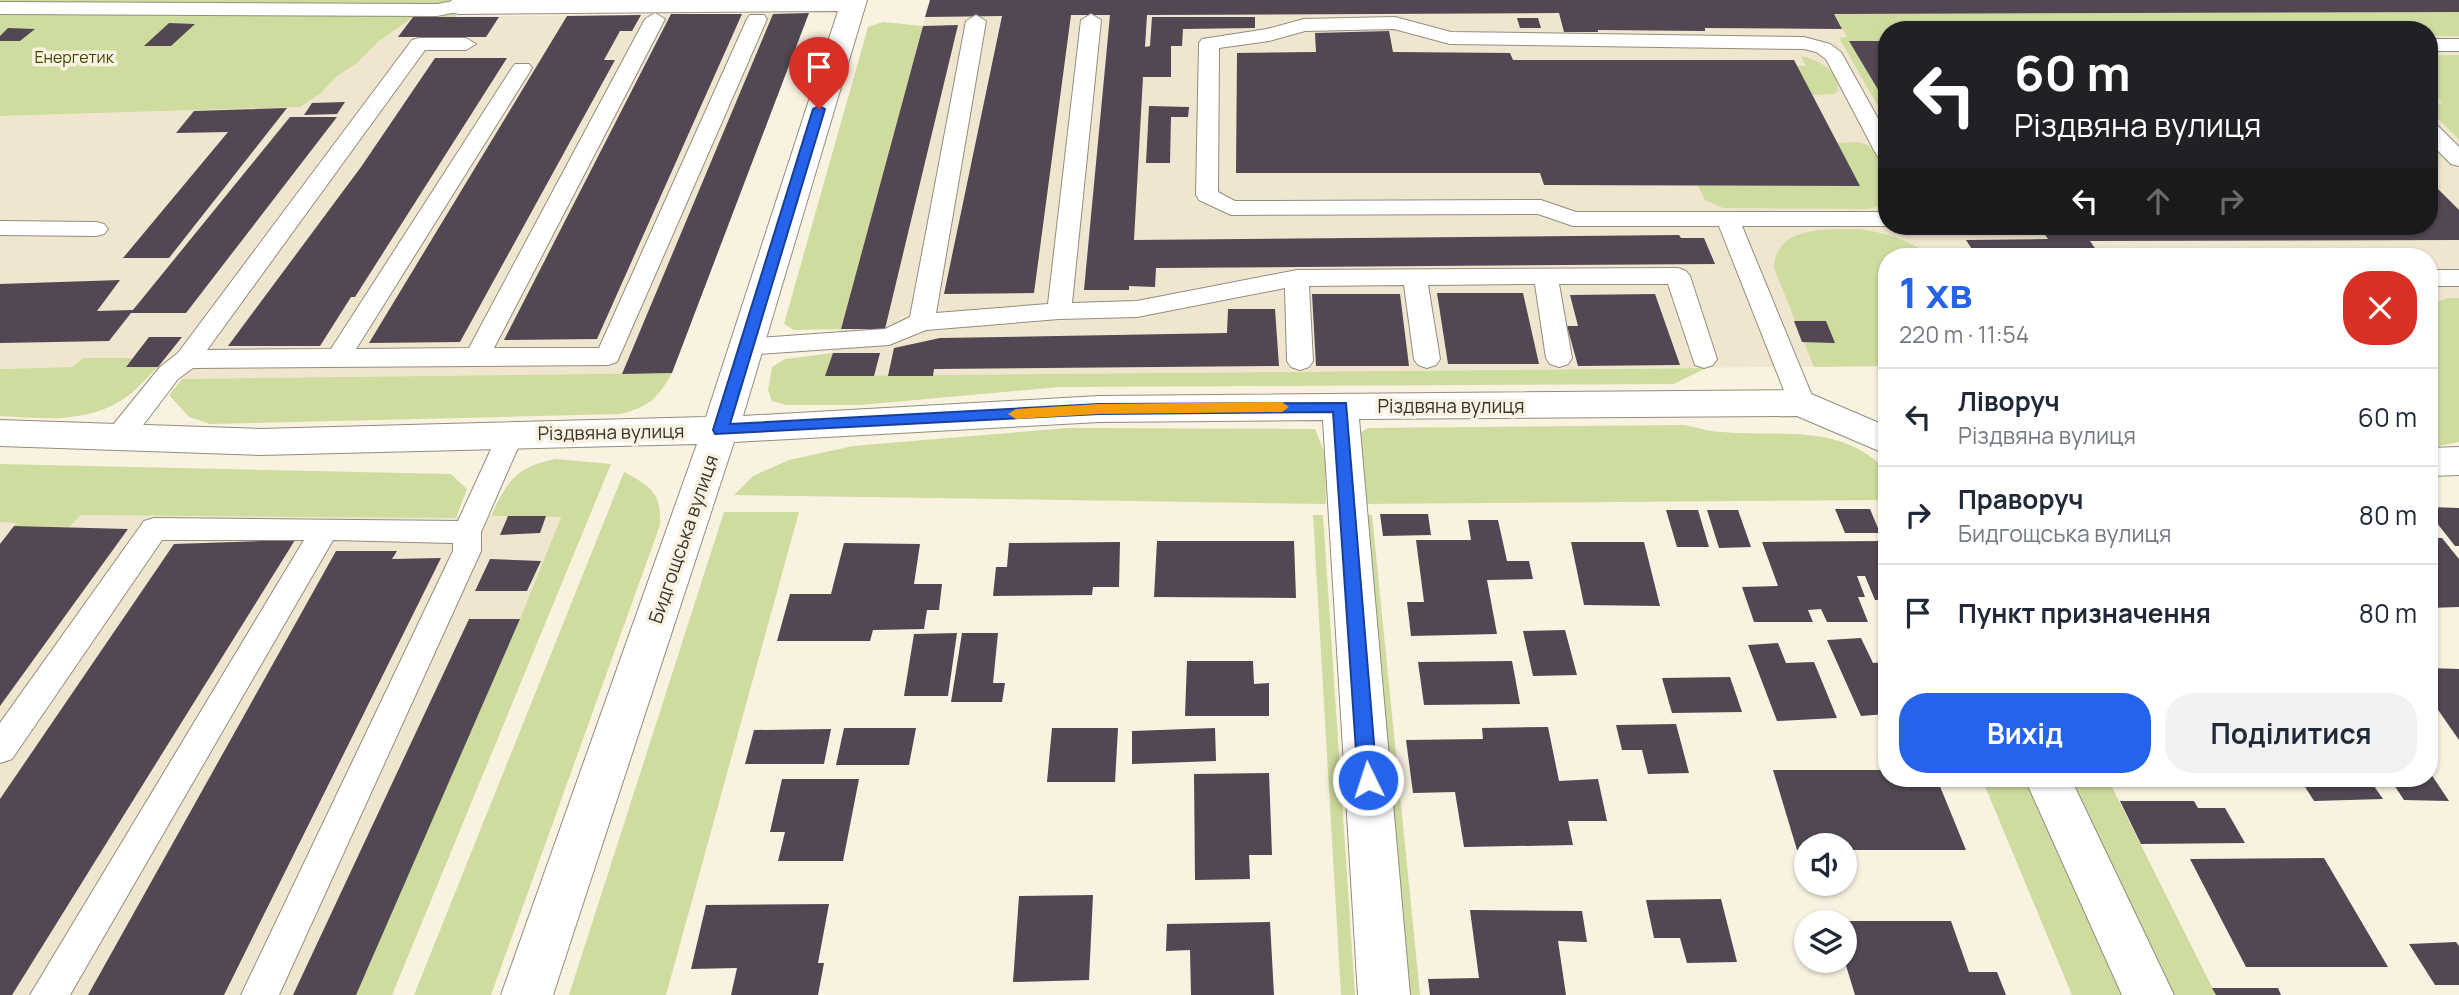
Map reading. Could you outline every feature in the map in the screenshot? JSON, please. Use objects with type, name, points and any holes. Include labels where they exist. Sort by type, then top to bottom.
[{"type":"street","points":[[456,3],[854,2]]},
{"type":"street","name":"Бидгощська вулиця","points":[[527,995],[720,430],[854,2]]},
{"type":"street","name":"Різдвяна вулиця","points":[[0,433],[260,442],[720,430],[1099,409],[1802,403],[1878,437]]},
{"type":"street","points":[[1340,407],[1384,995]]},
{"type":"street","points":[[2052,787],[2148,995]]},
{"type":"lane","points":[[0,8],[438,10],[456,3]]},
{"type":"lane","points":[[477,357],[655,19]]},
{"type":"lane","points":[[187,359],[608,356],[757,19]]},
{"type":"lane","points":[[1059,311],[1091,20]]},
{"type":"lane","points":[[922,322],[976,21]]},
{"type":"lane","points":[[1878,137],[1834,56],[1823,48],[1804,43],[1450,38],[1395,23],[1304,24],[1269,35],[1209,43],[1207,195],[1231,208],[1541,207],[1573,219],[1878,219]]},
{"type":"lane","points":[[118,438],[169,373],[187,359],[419,44],[466,44]]},
{"type":"lane","points":[[2438,45],[2459,45]]},
{"type":"lane","points":[[338,358],[522,68]]},
{"type":"lane","points":[[2438,139],[2459,159]]},
{"type":"lane","points":[[1728,220],[1802,403]]},
{"type":"lane","points":[[0,228],[96,229]]},
{"type":"lane","points":[[1545,275],[1559,358]]},
{"type":"lane","points":[[1415,276],[1427,359]]},
{"type":"lane","points":[[744,347],[889,337],[922,322],[1059,311],[1137,309],[1297,278],[1678,276],[1704,359]]},
{"type":"lane","points":[[1297,278],[1300,362]]},
{"type":"lane","points":[[2438,278],[2459,278]]},
{"type":"lane","points":[[260,995],[467,551],[467,532],[511,434]]},
{"type":"lane","points":[[0,749],[154,529],[467,532]]},
{"type":"lane","points":[[49,995],[325,529]]},
{"type":"shaded area","points":[[930,0],[2459,0],[2459,362],[2438,362],[2438,248],[1878,248],[1878,366],[825,376]]},
{"type":"shaded area","points":[[809,13],[672,373],[182,379],[158,367],[126,367],[132,358],[83,358],[72,367],[0,369],[0,116],[299,107],[321,93],[378,42],[413,17]]},
{"type":"shaded area","points":[[80,515],[561,516],[520,619],[356,995],[0,995],[0,522],[70,527]]},
{"type":"green space","name":"Енергетик","points":[[0,0],[466,0],[455,17],[413,17],[378,42],[321,93],[300,107],[0,116]]},
{"type":"green space","points":[[2459,12],[2459,36],[2438,36],[2438,21],[1878,21],[1878,41],[1850,41],[1878,89],[1878,106],[1839,38],[1847,37],[1834,14]]},
{"type":"green space","points":[[883,22],[923,26],[841,329],[794,330],[784,324],[868,27]]},
{"type":"green space","points":[[2438,55],[2459,55],[2459,139],[2438,119],[2438,104],[2443,103],[2438,98]]},
{"type":"green space","points":[[1801,56],[1826,67],[1835,77],[1838,91],[1834,94],[1812,95],[1797,66],[1806,66]]},
{"type":"green space","points":[[1852,142],[1870,146],[1878,156],[1878,206],[1869,209],[1723,208],[1705,200],[1698,186],[1859,186],[1837,143]]},
{"type":"green space","points":[[1858,229],[1898,238],[1919,248],[1878,248],[1878,366],[1814,367],[1774,268],[1777,254],[1783,244],[1793,237],[1818,230]]},
{"type":"green space","points":[[2459,298],[2459,442],[2438,446],[2438,302]]},
{"type":"green space","points":[[833,353],[826,376],[1706,368],[1674,384],[1060,387],[860,405],[786,405],[772,401],[768,390],[772,367],[785,359]]},
{"type":"green space","points":[[83,358],[133,358],[126,366],[158,367],[127,397],[93,413],[62,418],[0,416],[0,369],[72,367]]},
{"type":"green space","points":[[672,373],[651,401],[620,414],[210,424],[189,417],[169,395],[182,379]]},
{"type":"green space","points":[[1684,425],[1717,432],[1809,435],[1849,445],[1878,463],[1878,500],[1358,504],[1360,433],[1368,428]]},
{"type":"green space","points":[[1068,428],[1315,429],[1325,454],[1326,504],[734,495],[753,476],[789,460],[853,446]]},
{"type":"green space","points":[[556,459],[611,464],[392,995],[355,995],[520,619],[561,517],[491,516],[514,477],[532,466]]},
{"type":"green space","points":[[0,464],[451,474],[467,489],[456,518],[80,515],[70,527],[14,526],[17,523],[0,522]]},
{"type":"green space","points":[[624,472],[652,492],[659,505],[660,525],[491,995],[414,995]]},
{"type":"green space","points":[[724,512],[799,512],[666,995],[569,995]]},
{"type":"green space","points":[[1359,514],[1372,515],[1420,995],[1402,995]]},
{"type":"green space","points":[[1313,515],[1323,515],[1355,995],[1341,995]]},
{"type":"green space","points":[[1985,787],[2032,787],[2125,995],[2072,995]]},
{"type":"green space","points":[[2072,787],[2112,787],[2216,995],[2171,995]]},
{"type":"building","points":[[930,0],[2459,0],[2459,12],[1834,14],[1842,29],[1705,28],[1705,31],[1598,32],[1564,32],[1559,13],[1147,15],[1145,47],[1150,46],[1152,17],[1255,17],[1255,28],[1183,29],[1182,46],[1171,46],[1171,77],[1143,77],[1134,240],[1679,235],[1681,238],[1704,238],[1715,264],[1156,268],[1155,287],[1129,286],[1129,290],[1084,290],[1110,15],[1071,15],[1034,293],[944,294],[1002,16],[925,17]]},
{"type":"building","points":[[809,13],[672,373],[622,374],[773,14]]},
{"type":"building","points":[[671,14],[742,14],[597,339],[504,340]]},
{"type":"building","points":[[641,15],[632,31],[620,31],[604,60],[615,60],[460,342],[369,343],[567,16]]},
{"type":"building","points":[[413,17],[499,17],[486,37],[398,37]]},
{"type":"building","points":[[1517,18],[1538,18],[1541,28],[1520,28]]},
{"type":"building","points":[[169,23],[195,24],[171,46],[144,46]]},
{"type":"building","points":[[958,25],[885,329],[841,329],[923,26]]},
{"type":"building","points":[[8,28],[35,29],[20,41],[0,41],[0,36]]},
{"type":"building","points":[[1389,31],[1393,52],[1510,53],[1513,60],[1794,60],[1860,186],[1544,185],[1540,173],[1236,173],[1237,53],[1316,52],[1315,33]]},
{"type":"building","points":[[1849,41],[1878,41],[1878,90]]},
{"type":"building","points":[[435,58],[507,58],[355,297],[351,297],[320,346],[228,346],[361,167]]},
{"type":"building","points":[[345,102],[337,114],[304,115],[312,103]]},
{"type":"building","points":[[1149,106],[1189,107],[1188,117],[1171,117],[1170,163],[1146,163]]},
{"type":"building","points":[[287,108],[169,258],[123,258],[228,132],[176,133],[194,111]]},
{"type":"building","points":[[290,117],[337,117],[186,313],[131,313],[109,341],[0,343],[0,284],[120,280],[97,311],[133,310]]},
{"type":"building","points":[[2438,189],[2459,210],[2459,240],[2090,241],[2095,248],[1971,248],[1966,240],[2048,239],[2045,235],[2438,235]]},
{"type":"building","points":[[1437,293],[1523,293],[1539,364],[1448,364]]},
{"type":"building","points":[[1312,294],[1400,294],[1409,366],[1316,366]]},
{"type":"building","points":[[1655,294],[1680,365],[1578,366],[1567,326],[1578,326],[1570,295]]},
{"type":"building","points":[[1228,309],[1275,309],[1279,366],[934,369],[933,376],[888,376],[894,348],[940,338],[1227,333]]},
{"type":"building","points":[[1794,321],[1826,321],[1835,343],[1802,342]]},
{"type":"building","points":[[149,337],[182,337],[158,367],[126,367]]},
{"type":"building","points":[[833,353],[880,353],[874,376],[825,376]]},
{"type":"building","points":[[2438,507],[2459,508],[2459,546],[2455,546],[2438,524]]},
{"type":"building","points":[[1835,509],[1870,509],[1878,533],[1845,533]]},
{"type":"building","points":[[1666,510],[1698,510],[1709,547],[1677,547]]},
{"type":"building","points":[[1707,510],[1738,510],[1751,547],[1719,548]]},
{"type":"building","points":[[1380,514],[1428,514],[1431,535],[1383,536]]},
{"type":"building","points":[[508,516],[546,516],[540,533],[500,535]]},
{"type":"building","points":[[1468,520],[1498,520],[1507,561],[1529,561],[1533,579],[1487,580],[1497,634],[1411,636],[1407,602],[1424,602],[1416,540],[1471,540]]},
{"type":"building","points":[[14,526],[128,529],[0,706],[0,544]]},
{"type":"building","points":[[2438,538],[2442,538],[2459,559],[2459,607],[2438,608]]},
{"type":"building","points":[[295,540],[12,995],[0,995],[0,799],[174,544]]},
{"type":"building","points":[[1157,541],[1294,541],[1296,598],[1154,597]]},
{"type":"building","points":[[1878,541],[1878,600],[1875,600],[1865,576],[1857,576],[1865,597],[1858,597],[1868,622],[1827,622],[1821,609],[1808,610],[1813,622],[1754,622],[1742,587],[1778,586],[1762,542]]},
{"type":"building","points":[[1120,542],[1119,587],[1093,587],[1092,595],[993,596],[996,567],[1007,567],[1009,543]]},
{"type":"building","points":[[1571,542],[1644,542],[1660,606],[1584,605]]},
{"type":"building","points":[[844,543],[920,544],[914,584],[942,584],[939,610],[927,610],[924,629],[873,630],[870,641],[777,641],[790,594],[831,594]]},
{"type":"building","points":[[336,551],[397,551],[392,559],[441,558],[224,995],[88,995]]},
{"type":"building","points":[[490,559],[541,561],[527,591],[475,591]]},
{"type":"building","points":[[469,619],[520,619],[356,995],[293,995]]},
{"type":"building","points":[[1565,630],[1577,675],[1533,676],[1523,631]]},
{"type":"building","points":[[957,633],[948,696],[904,696],[914,634]]},
{"type":"building","points":[[962,633],[998,633],[993,683],[1005,683],[1002,702],[951,702]]},
{"type":"building","points":[[1861,638],[1873,663],[1878,663],[1878,715],[1861,716],[1827,640]]},
{"type":"building","points":[[1778,643],[1786,663],[1814,662],[1837,718],[1777,721],[1748,645]]},
{"type":"building","points":[[1187,661],[1253,661],[1254,684],[1269,683],[1269,716],[1185,716]]},
{"type":"building","points":[[1512,661],[1520,704],[1424,705],[1418,662]]},
{"type":"building","points":[[2438,668],[2459,669],[2459,740],[2438,710]]},
{"type":"building","points":[[1730,677],[1742,712],[1672,713],[1662,678]]},
{"type":"building","points":[[1676,724],[1689,773],[1648,774],[1642,750],[1622,750],[1616,725]]},
{"type":"building","points":[[1548,727],[1559,781],[1598,779],[1607,821],[1568,821],[1573,845],[1464,847],[1455,792],[1413,793],[1406,740],[1483,739],[1482,728]]},
{"type":"building","points":[[844,728],[916,728],[909,765],[836,765]]},
{"type":"building","points":[[1052,728],[1118,728],[1115,782],[1047,782]]},
{"type":"building","points":[[1215,728],[1216,761],[1132,764],[1132,731]]},
{"type":"building","points":[[831,729],[824,764],[745,764],[754,730]]},
{"type":"building","points":[[1773,770],[1878,770],[1878,787],[1940,787],[1966,850],[1857,850],[1857,833],[1794,833],[1794,840]]},
{"type":"building","points":[[1269,773],[1272,855],[1249,855],[1250,879],[1195,880],[1194,774]]},
{"type":"building","points":[[782,779],[859,779],[843,861],[778,861],[785,832],[770,832]]},
{"type":"building","points":[[2438,784],[2449,801],[2404,800],[2395,787],[2438,787]]},
{"type":"building","points":[[2305,787],[2375,787],[2383,799],[2314,801]]},
{"type":"building","points":[[2120,801],[2194,801],[2198,808],[2225,808],[2245,843],[2141,844]]},
{"type":"building","points":[[2324,858],[2388,967],[2246,967],[2190,859]]},
{"type":"building","points":[[1093,895],[1089,980],[1013,982],[1019,896]]},
{"type":"building","points":[[1721,899],[1737,962],[1687,963],[1680,938],[1654,938],[1646,900]]},
{"type":"building","points":[[829,904],[818,963],[824,963],[818,995],[731,995],[737,968],[691,969],[706,905]]},
{"type":"building","points":[[1470,910],[1582,911],[1587,942],[1558,941],[1566,995],[1430,995],[1428,979],[1479,978]]},
{"type":"building","points":[[1857,921],[1951,921],[1969,972],[1997,972],[2006,995],[1855,995],[1848,973],[1857,973]]},
{"type":"building","points":[[1270,922],[1274,995],[1191,995],[1190,950],[1166,951],[1167,924]]},
{"type":"building","points":[[2456,942],[2459,946],[2459,985],[2435,985],[2409,944]]},
{"type":"building","points":[[2212,988],[2278,988],[2281,995],[2216,995]]},
{"type":"slow traffic","points":[[1016,414],[1099,409],[1282,407]]},
{"type":"route","points":[[819,109],[720,430],[1099,409],[1340,407],[1368,780]]}]
